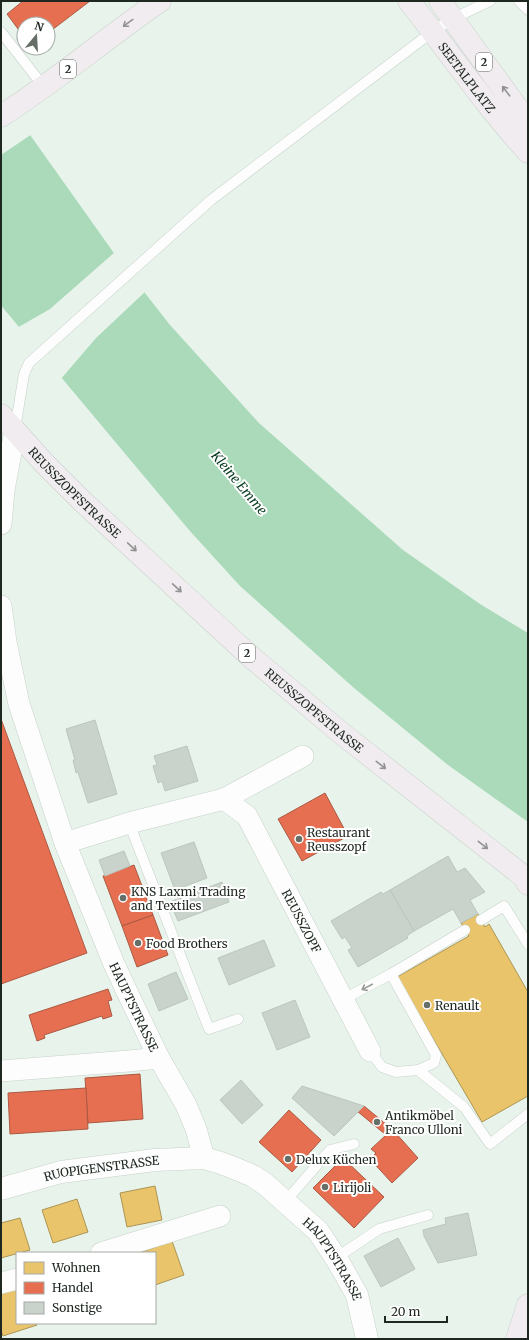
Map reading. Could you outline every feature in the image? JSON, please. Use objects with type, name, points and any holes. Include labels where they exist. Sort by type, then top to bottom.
[{"type":"main road","name":"2","points":[[1,116],[44,88],[127,24],[160,1]]},
{"type":"main road","name":"SEETALPLATZ","points":[[409,1],[511,133],[528,152]]},
{"type":"main road","name":"2","points":[[440,1],[528,123]]},
{"type":"main road","name":"2","points":[[1,414],[15,431]]},
{"type":"main road","name":"REUSSZOPFSTRASSE","points":[[15,431],[82,501],[250,656],[341,733],[526,879]]},
{"type":"main road","points":[[517,1339],[528,1305]]},
{"type":"street","points":[[1,524],[4,486],[15,431]]},
{"type":"street","name":"HAUPTSTRASSE","points":[[1,606],[6,642],[19,704],[65,843],[114,964],[159,1058],[186,1105],[196,1129],[204,1158],[253,1176],[265,1184],[318,1231],[336,1258],[357,1295],[367,1339]]},
{"type":"street","points":[[65,843],[130,823],[224,799],[303,756]]},
{"type":"street","name":"REUSSZOPF","points":[[224,799],[247,816],[370,1051]]},
{"type":"street","points":[[1,1071],[159,1058]]},
{"type":"street","name":"RUOPIGENSTRASSE","points":[[1,1189],[62,1172],[155,1160],[204,1158]]},
{"type":"street","points":[[104,1252],[220,1216]]},
{"type":"street","points":[[1,1284],[16,1279]]},
{"type":"lane","points":[[15,431],[24,374],[32,360],[211,200],[432,32],[452,19],[490,1]]},
{"type":"lane","points":[[519,1],[528,10]]},
{"type":"lane","points":[[1,32],[44,88]]},
{"type":"lane","points":[[130,823],[209,1029],[238,1019]]},
{"type":"lane","points":[[481,920],[504,906],[528,944]]},
{"type":"lane","points":[[342,1000],[391,974],[465,930]]},
{"type":"lane","points":[[370,1051],[382,1067],[396,1072],[418,1070],[434,1063],[436,1055],[391,974]]},
{"type":"lane","points":[[418,1070],[464,1107],[490,1144],[528,1114]]},
{"type":"lane","points":[[285,1202],[330,1150],[354,1144]]},
{"type":"lane","points":[[336,1258],[379,1229],[428,1215]]},
{"type":"water","name":"Kleine Emme","points":[[1,94],[116,256],[170,325],[259,423],[403,550],[480,604],[528,633],[528,822],[448,765],[354,688],[240,586],[189,530],[1,305]]},
{"type":"pier","points":[[1,92],[32,134],[1,155]]},
{"type":"pier","points":[[115,252],[146,291],[96,338],[60,380],[17,328],[50,309]]},
{"type":"building: Wohnen","points":[[478,914],[485,927],[489,924],[528,992],[528,1096],[482,1122],[397,977],[469,936],[461,923]]},
{"type":"building: Wohnen","points":[[155,1186],[162,1220],[127,1227],[120,1193]]},
{"type":"building: Wohnen","points":[[77,1199],[88,1232],[53,1243],[42,1210]]},
{"type":"building: Wohnen","points":[[20,1218],[30,1250],[16,1252],[16,1254],[1,1258],[1,1223]]},
{"type":"building: Wohnen","points":[[172,1241],[184,1275],[156,1285],[156,1252],[142,1252]]},
{"type":"building: Wohnen","points":[[16,1288],[16,1324],[37,1325],[3,1336],[1,1330],[1,1294]]},
{"type":"building: Handel","points":[[23,1],[90,1],[56,27],[56,16],[16,16],[16,26],[7,14]]},
{"type":"building: Handel","points":[[1,719],[87,953],[1,984]]},
{"type":"building: Handel","points":[[325,793],[348,836],[302,861],[278,819]]},
{"type":"building: Handel","points":[[134,865],[153,915],[122,926],[103,876]]},
{"type":"building: Handel","points":[[153,915],[168,955],[137,967],[122,926]]},
{"type":"building: Handel","points":[[108,989],[112,1000],[108,1001],[112,1016],[103,1019],[102,1016],[44,1035],[45,1038],[37,1041],[29,1015]]},
{"type":"building: Handel","points":[[140,1074],[143,1119],[88,1123],[85,1078]]},
{"type":"building: Handel","points":[[86,1088],[88,1129],[10,1134],[8,1093]]},
{"type":"building: Handel","points":[[364,1106],[393,1130],[418,1158],[392,1183],[370,1159],[376,1153],[371,1149],[386,1135],[357,1111]]},
{"type":"building: Handel","points":[[289,1110],[321,1140],[292,1172],[259,1142]]},
{"type":"building: Handel","points":[[343,1158],[384,1197],[354,1228],[313,1188]]},
{"type":"building: Sonstige","points":[[95,720],[117,794],[88,803],[78,772],[76,773],[73,760],[75,760],[66,729]]},
{"type":"building: Sonstige","points":[[187,746],[198,781],[165,791],[162,781],[158,783],[153,766],[157,765],[154,756]]},
{"type":"building: Sonstige","points":[[194,842],[207,878],[175,890],[161,853]]},
{"type":"building: Sonstige","points":[[124,851],[130,866],[105,876],[99,860]]},
{"type":"building: Sonstige","points":[[448,856],[457,872],[465,868],[485,892],[470,900],[478,914],[461,923],[453,909],[414,931],[390,890]]},
{"type":"building: Sonstige","points":[[222,882],[229,902],[178,921],[170,902]]},
{"type":"building: Sonstige","points":[[390,890],[414,931],[407,936],[408,938],[358,967],[348,950],[352,948],[345,937],[342,939],[331,921],[381,892],[383,894]]},
{"type":"building: Sonstige","points":[[264,940],[275,966],[229,985],[218,958]]},
{"type":"building: Sonstige","points":[[176,972],[188,999],[159,1011],[148,984]]},
{"type":"building: Sonstige","points":[[295,1000],[310,1037],[277,1050],[262,1013]]},
{"type":"building: Sonstige","points":[[241,1080],[263,1105],[242,1124],[220,1100]]},
{"type":"building: Sonstige","points":[[302,1086],[364,1106],[334,1136],[292,1098]]},
{"type":"building: Sonstige","points":[[468,1213],[477,1255],[438,1263],[424,1236],[423,1230],[446,1224],[445,1218]]},
{"type":"building: Sonstige","points":[[398,1238],[415,1269],[381,1287],[364,1256]]},
{"type":"place","name":"Restaurant Reusszopf","points":[[299,839]]},
{"type":"place","name":"KNS Laxmi Trading and Textiles","points":[[123,898]]},
{"type":"place","name":"Food Brothers","points":[[138,943]]},
{"type":"place","name":"Renault","points":[[427,1005]]},
{"type":"place","name":"Antikmöbel Franco Ulloni","points":[[377,1122]]},
{"type":"place","name":"Delux Küchen","points":[[288,1159]]},
{"type":"place","name":"Lirijoli","points":[[325,1187]]}]
